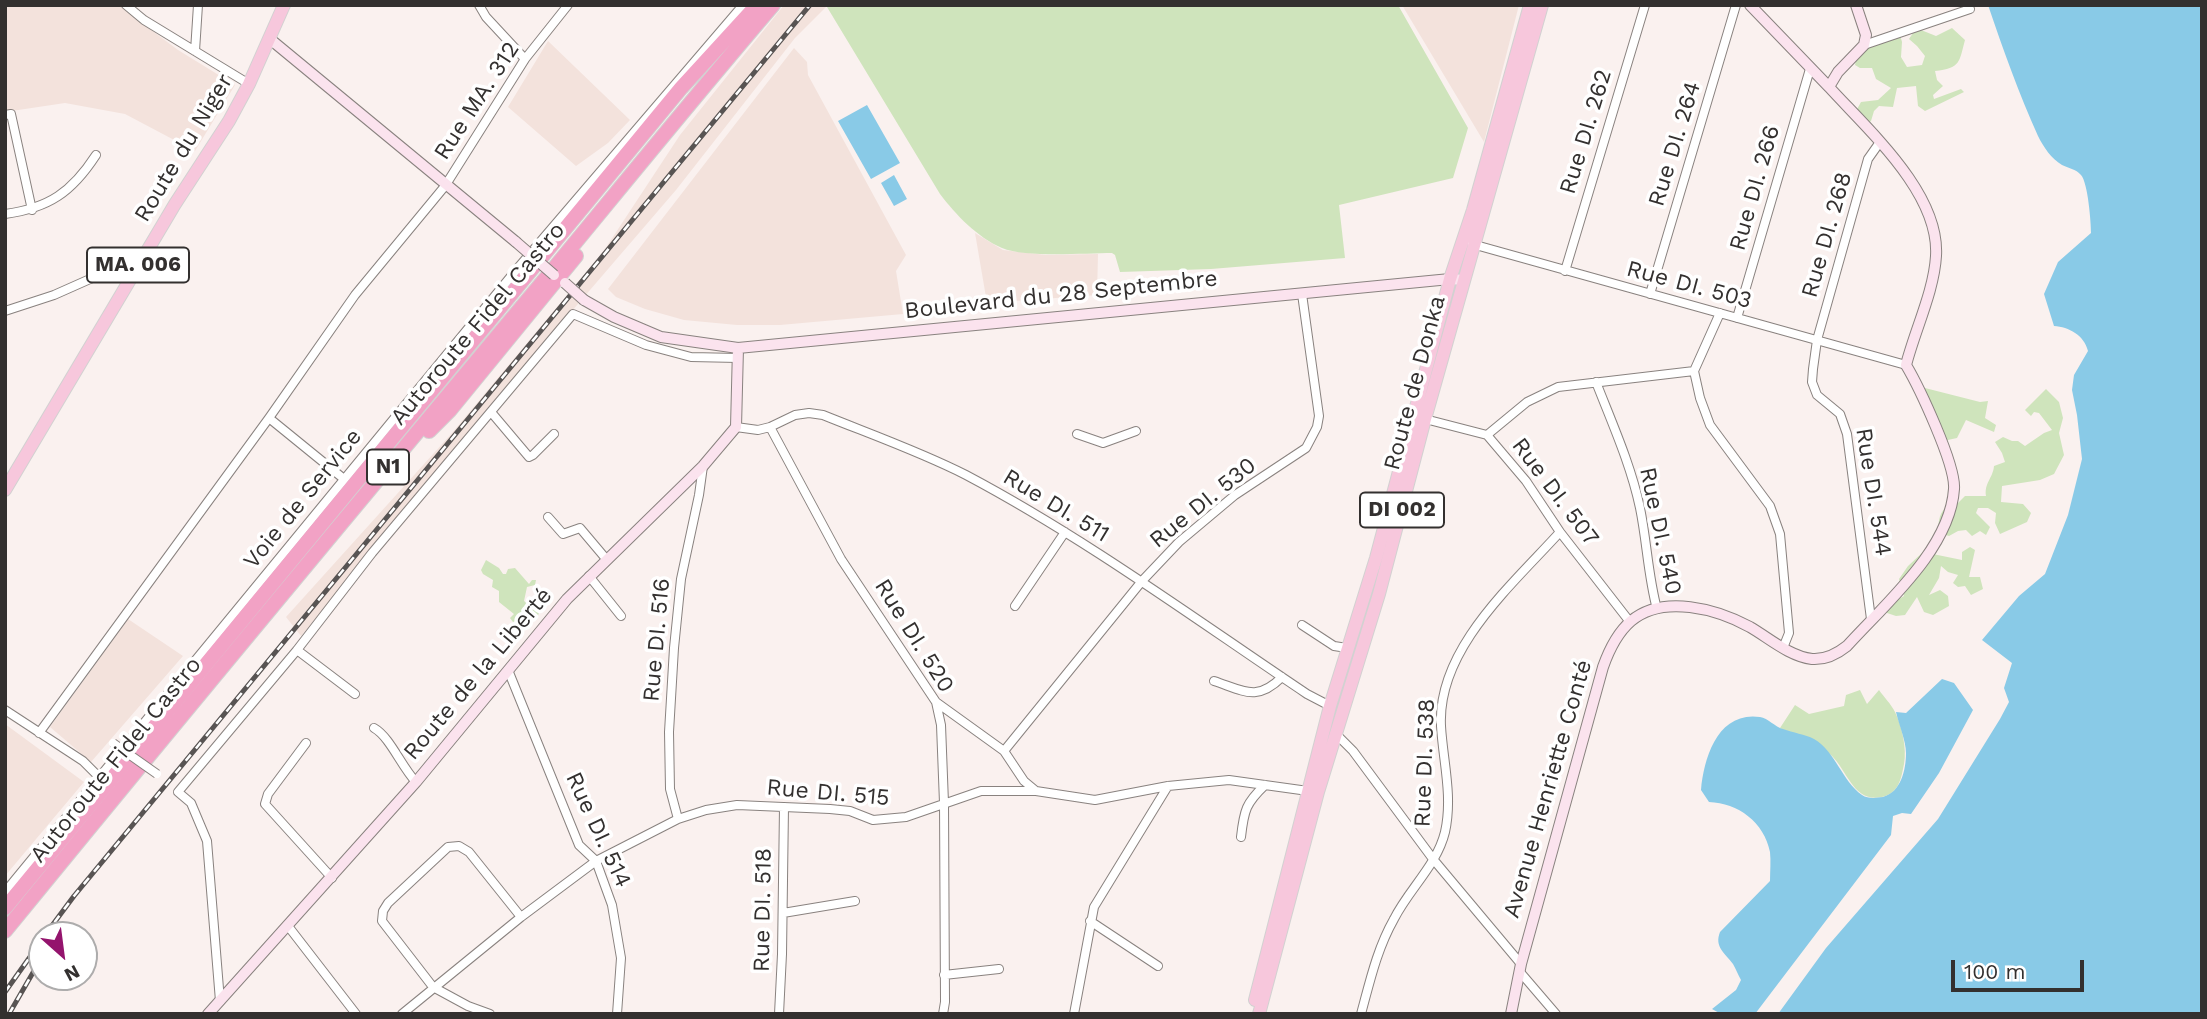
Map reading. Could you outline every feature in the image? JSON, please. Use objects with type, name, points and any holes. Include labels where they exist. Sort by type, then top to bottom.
[{"type":"highway","name":"Autoroute Fidel Castro","points":[[5,908],[51,846],[673,99],[757,5]]},
{"type":"highway","name":"Autoroute Fidel Castro","points":[[5,931],[717,69],[773,5]]},
{"type":"highway","points":[[360,500],[450,410],[779,5]]},
{"type":"main road","name":"Route du Niger","points":[[5,490],[174,204],[229,121],[249,84],[284,5]]},
{"type":"main road","name":"Route de Donka","points":[[1259,1014],[1336,734],[1379,594],[1464,280],[1469,243],[1530,5]]},
{"type":"main road","name":"Route de Donka","points":[[1251,1014],[1330,706],[1376,558],[1450,279],[1469,243],[1542,5]]},
{"type":"main road","points":[[1750,5],[1880,142],[1910,179],[1931,220],[1936,240],[1932,282],[1906,365]]},
{"type":"main road","points":[[1829,87],[1838,72],[1864,45],[1866,35],[1856,5]]},
{"type":"main road","points":[[270,39],[445,186]]},
{"type":"main road","name":"Boulevard du 28 Septembre","points":[[445,186],[584,300],[614,317],[661,337],[738,353],[1160,306],[1450,279],[1464,280]]},
{"type":"main road","points":[[736,427],[738,353]]},
{"type":"main road","name":"Avenue Henriette Conté","points":[[1511,1014],[1520,968],[1603,667],[1611,646],[1630,622],[1657,609],[1690,607],[1748,626],[1783,648],[1812,659],[1825,658],[1847,646],[1924,562],[1947,521],[1954,488],[1951,468],[1918,386],[1906,365]]},
{"type":"main road","name":"Route de la Liberté","points":[[208,1014],[416,782],[540,630],[589,576],[703,466],[736,427]]},
{"type":"street","points":[[126,5],[144,20],[249,84]]},
{"type":"street","points":[[195,51],[198,5]]},
{"type":"street","points":[[479,5],[486,18],[525,59]]},
{"type":"street","name":"Rue MA. 312","points":[[40,733],[355,295],[445,186],[525,59],[568,5]]},
{"type":"street","name":"Voie de Service","points":[[5,892],[51,846],[99,777],[344,479],[552,227],[743,5]]},
{"type":"street","name":"Rue DI. 262","points":[[1564,271],[1645,5]]},
{"type":"street","name":"Rue DI. 264","points":[[1650,294],[1736,5]]},
{"type":"street","points":[[1864,45],[1970,9]]},
{"type":"street","name":"Rue DI. 266","points":[[1738,318],[1810,69]]},
{"type":"street","points":[[5,115],[11,114],[32,210]]},
{"type":"street","name":"Rue DI. 268","points":[[1817,340],[1868,159],[1880,142]]},
{"type":"street","points":[[5,214],[32,210],[60,196],[82,177],[96,155]]},
{"type":"street","name":"Rue DI. 503","points":[[1469,243],[1906,365]]},
{"type":"street","points":[[5,311],[54,295],[108,271],[136,268]]},
{"type":"street","name":"Rue DI. 530","points":[[1004,751],[1142,581],[1179,542],[1235,495],[1306,448],[1319,416],[1302,294]]},
{"type":"street","points":[[1720,313],[1694,371],[1710,425],[1770,506],[1780,534],[1789,633],[1783,648]]},
{"type":"street","points":[[220,1001],[207,841],[191,803],[178,792],[297,650],[372,553],[573,314],[646,345],[691,357],[738,353]]},
{"type":"street","name":"Rue DI. 544","points":[[1817,340],[1812,382],[1817,395],[1840,414],[1847,434],[1871,619]]},
{"type":"street","points":[[1487,435],[1527,402],[1558,387],[1694,371]]},
{"type":"street","name":"Rue DI. 540","points":[[1596,382],[1632,476],[1657,609]]},
{"type":"street","points":[[491,412],[529,457],[554,434]]},
{"type":"street","name":"Rue DI. 511","points":[[736,427],[758,430],[795,415],[823,415],[964,474],[1065,532],[1282,677],[1330,706]]},
{"type":"street","points":[[269,418],[344,479]]},
{"type":"street","name":"Rue DI. 507","points":[[1425,419],[1487,435],[1526,481],[1560,531],[1630,622]]},
{"type":"street","name":"Rue DI. 520","points":[[770,427],[841,559],[936,702],[941,725],[944,803],[943,1014]]},
{"type":"street","points":[[1077,435],[1103,443],[1136,431]]},
{"type":"street","name":"Rue DI. 516","points":[[678,820],[670,789],[669,743],[674,648],[681,579],[703,466]]},
{"type":"street","points":[[548,517],[563,534],[580,528],[607,560]]},
{"type":"street","name":"Rue DI. 538","points":[[1361,1014],[1379,947],[1395,916],[1433,859],[1445,833],[1448,804],[1447,765],[1441,725],[1444,695],[1456,659],[1476,625],[1560,531]]},
{"type":"street","points":[[1015,606],[1065,532]]},
{"type":"street","points":[[589,576],[621,616]]},
{"type":"street","points":[[1302,625],[1334,646],[1347,648]]},
{"type":"street","points":[[297,650],[355,694]]},
{"type":"street","name":"Rue DI. 514","points":[[508,670],[579,845],[596,861],[612,905],[621,958],[617,1014]]},
{"type":"street","points":[[1214,681],[1258,693],[1270,689],[1282,677]]},
{"type":"street","points":[[936,702],[1004,751],[1024,781],[1036,791]]},
{"type":"street","points":[[5,710],[83,761],[99,777]]},
{"type":"street","points":[[374,728],[389,741],[404,769],[416,782]]},
{"type":"street","points":[[1336,734],[1353,751],[1433,859],[1556,1014]]},
{"type":"street","points":[[113,743],[157,774]]},
{"type":"street","points":[[306,743],[268,794],[265,804],[331,878]]},
{"type":"street","name":"Rue DI. 515","points":[[402,1014],[521,916],[596,861],[678,820],[706,810],[737,806],[850,811],[873,820],[906,817],[981,791],[1036,791],[1095,800],[1168,786],[1229,780],[1308,791]]},
{"type":"street","points":[[1241,836],[1244,812],[1251,799],[1265,785]]},
{"type":"street","points":[[1074,1014],[1094,907],[1168,786]]},
{"type":"street","name":"Rue DI. 518","points":[[779,1014],[783,807]]},
{"type":"street","points":[[490,1014],[468,1006],[433,987],[382,921],[383,911],[388,903],[448,847],[459,846],[469,852],[521,916]]},
{"type":"street","points":[[783,913],[855,901]]},
{"type":"street","points":[[1090,921],[1158,966]]},
{"type":"street","points":[[288,926],[356,1014]]},
{"type":"street","points":[[944,975],[999,969]]},
{"type":"shaded area","points":[[5,5],[118,5],[178,50],[235,85],[195,151],[125,114],[65,103],[5,112]]},
{"type":"shaded area","points":[[784,5],[828,5],[795,38],[676,190],[547,340],[301,636],[286,617],[452,433],[603,252],[680,135]]},
{"type":"shaded area","points":[[1402,5],[1519,5],[1484,142]]},
{"type":"shaded area","points":[[548,41],[630,120],[608,143],[576,166],[508,107]]},
{"type":"shaded area","points":[[794,48],[807,62],[808,75],[906,255],[896,271],[903,314],[780,325],[737,325],[684,320],[616,297],[608,289]]},
{"type":"shaded area","points":[[975,233],[1003,250],[1046,255],[1098,254],[1097,295],[987,303]]},
{"type":"shaded area","points":[[128,619],[183,656],[91,762],[50,727]]},
{"type":"shaded area","points":[[5,724],[84,782],[5,876]]},
{"type":"green space","points":[[828,5],[1398,5],[1468,128],[1453,178],[1339,205],[1345,258],[1211,269],[1120,272],[1112,253],[1040,254],[1012,251],[984,238],[968,225],[940,194]]},
{"type":"green space","points":[[1952,28],[1965,40],[1958,63],[1935,71],[1937,80],[1943,86],[1933,95],[1934,99],[1961,89],[1964,92],[1925,111],[1918,106],[1916,86],[1897,88],[1893,107],[1879,106],[1866,125],[1855,113],[1861,102],[1878,100],[1891,88],[1876,79],[1872,68],[1855,65],[1859,46],[1900,35],[1901,57],[1907,67],[1922,65],[1925,56],[1909,39],[1913,33],[1921,30],[1936,36]]},
{"type":"green space","points":[[1921,387],[1980,402],[1988,401],[1985,418],[1996,425],[1994,432],[1966,420],[1957,438],[1943,441]]},
{"type":"green space","points":[[2046,389],[2059,402],[2063,418],[2059,433],[2064,455],[2054,474],[2040,480],[2002,486],[2001,502],[2023,504],[2031,513],[2027,522],[2000,534],[1995,523],[1996,513],[1988,508],[1978,508],[1976,513],[1990,527],[1986,535],[1980,531],[1972,536],[1966,530],[1949,536],[1943,534],[1938,529],[1938,524],[1946,507],[1953,502],[1957,504],[1965,496],[1986,496],[1994,466],[2005,462],[1995,442],[2003,437],[2025,446],[2052,430],[2039,413],[2034,412],[2031,416],[2025,410]]},
{"type":"green space","points":[[1970,547],[1975,550],[1969,577],[1980,577],[1983,589],[1971,595],[1965,586],[1958,587],[1953,583],[1958,575],[1941,566],[1939,578],[1929,595],[1940,590],[1948,596],[1949,606],[1933,615],[1924,612],[1917,597],[1905,615],[1887,613],[1885,607],[1904,596],[1899,579],[1923,552],[1962,560],[1962,552]]},
{"type":"green space","points":[[486,560],[503,574],[506,574],[508,569],[515,568],[529,584],[536,580],[535,585],[527,587],[524,601],[539,612],[537,620],[525,622],[521,619],[513,622],[510,618],[514,614],[499,602],[499,591],[492,587],[493,580],[481,570]]},
{"type":"green space","points":[[1860,690],[1867,704],[1879,690],[1895,712],[1903,738],[1905,758],[1900,780],[1896,789],[1882,797],[1872,798],[1858,791],[1832,756],[1780,728],[1795,705],[1809,714],[1844,706],[1846,695]]},
{"type":"water","points":[[1988,5],[2202,5],[2202,1014],[1778,1014],[1826,948],[1938,819],[2000,719],[2009,702],[2004,688],[2012,663],[1982,640],[2019,596],[2045,574],[2068,515],[2082,459],[2072,390],[2074,375],[2088,351],[2083,340],[2075,333],[2054,326],[2044,294],[2058,262],[2091,233],[2087,194],[2081,175],[2054,159],[2040,140]]},
{"type":"water","points":[[867,105],[900,163],[871,179],[838,121]]},
{"type":"water","points":[[894,175],[907,199],[894,206],[881,183]]},
{"type":"water","points":[[1942,679],[1954,683],[1973,710],[1939,773],[1911,814],[1893,816],[1891,835],[1755,1014],[1721,1014],[1712,1009],[1736,990],[1741,980],[1719,946],[1720,932],[1770,881],[1770,852],[1756,823],[1739,810],[1709,802],[1701,790],[1706,764],[1716,739],[1733,721],[1746,717],[1763,718],[1780,728],[1814,739],[1828,751],[1849,782],[1862,795],[1869,798],[1883,797],[1898,785],[1906,760],[1904,738],[1896,712],[1906,713]]},
{"type":"railway","points":[[55,921],[810,5]]},
{"type":"railway","points":[[5,992],[28,960]]},
{"type":"railway","points":[[9,1014],[28,981]]}]
